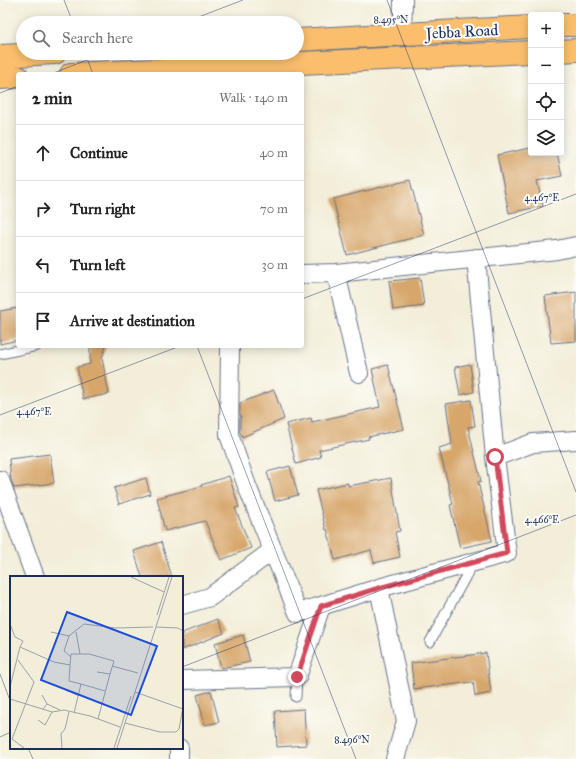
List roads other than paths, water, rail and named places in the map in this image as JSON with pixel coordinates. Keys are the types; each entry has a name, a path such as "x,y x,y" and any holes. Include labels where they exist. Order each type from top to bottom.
{"highway":[{"path":"564,25 576,25"},
{"name":"Jebba Road","path":"304,40 528,27"},
{"path":"564,51 576,50"},
{"path":"159,72 247,70 528,52"},
{"path":"0,56 16,55"},
{"path":"0,78 16,77"}],"street":[{"path":"402,34 403,0"},
{"path":"304,274 336,273 557,250 576,246"},
{"path":"230,348 228,435 298,612 507,553 495,457 476,258"},
{"path":"336,273 359,373"},
{"path":"495,457 533,443 576,440"},
{"path":"0,480 35,576"},
{"path":"183,605 210,597 273,550"},
{"path":"379,588 406,721 395,759"},
{"path":"183,680 297,677 321,606"},
{"path":"178,749 179,759"}],"lane":[{"path":"0,354 28,348"},
{"path":"430,642 474,562"},
{"path":"296,697 297,677"}]}
